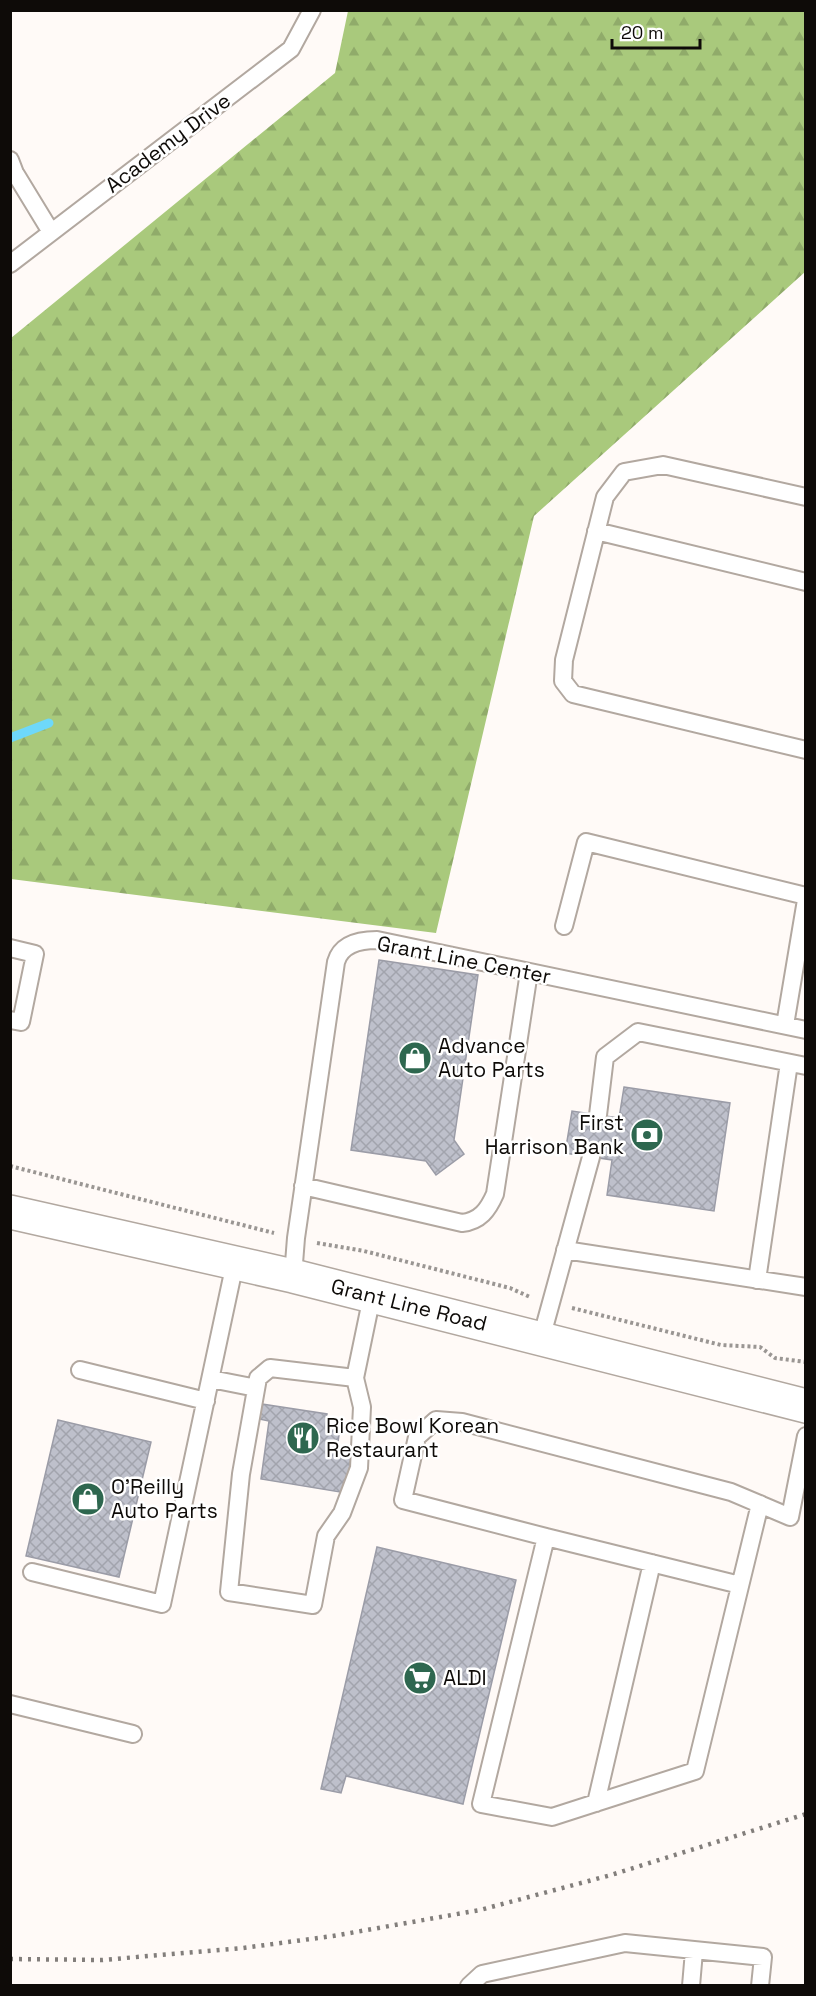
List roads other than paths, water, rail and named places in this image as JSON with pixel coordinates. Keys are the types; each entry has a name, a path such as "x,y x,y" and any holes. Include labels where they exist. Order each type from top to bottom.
{"main road":[{"name":"Grant Line Road","path":"10,1212 293,1276 806,1406"}],"lane":[{"name":"Academy Drive","path":"10,264 291,49 312,10"},
{"path":"10,160 15,174 51,232"},
{"path":"806,497 663,465 624,472 605,497 564,660 562,681 573,694 806,750"},
{"path":"596,531 806,582"},
{"path":"564,926 586,842 806,898 785,1026"},
{"name":"Grant Line Center","path":"293,1276 303,1186 336,962 338,954 343,949 359,942 377,940 806,1030"},
{"path":"10,948 35,954 21,1022 10,1020"},
{"path":"303,1186 462,1223 480,1218 486,1212 495,1194 529,972"},
{"path":"598,1115 605,1057 638,1032 806,1066"},
{"path":"757,1280 789,1063"},
{"path":"541,1339 591,1157"},
{"path":"565,1250 806,1287"},
{"path":"32,1572 162,1604 235,1263"},
{"path":"355,1378 270,1368 258,1378 241,1474 230,1592 313,1605 326,1536 342,1513 359,1468 362,1407 355,1378 372,1296"},
{"path":"80,1370 206,1401"},
{"path":"211,1379 256,1388"},
{"path":"740,1585 403,1500 417,1437 436,1420 462,1422 730,1492 790,1517 806,1436"},
{"path":"546,1537 481,1804 552,1817 695,1771 760,1504"},
{"path":"596,1803 652,1563"},
{"path":"10,1704 132,1734"},
{"path":"469,1986 482,1974 625,1943 763,1957 760,1986"},
{"path":"691,1986 694,1951"}],"waterway":[{"path":"10,738 49,723"}],"railway":[{"path":"10,1959 102,1960 243,1948 333,1936 480,1910 611,1875 806,1814"}],"place":[{"name":"Advance Auto Parts","path":"415,1058"},
{"name":"First Harrison Bank","path":"647,1135"},
{"name":"Rice Bowl Korean Restaurant","path":"303,1438"},
{"name":"O'Reilly Auto Parts","path":"88,1499"},
{"name":"ALDI","path":"420,1678"}]}
